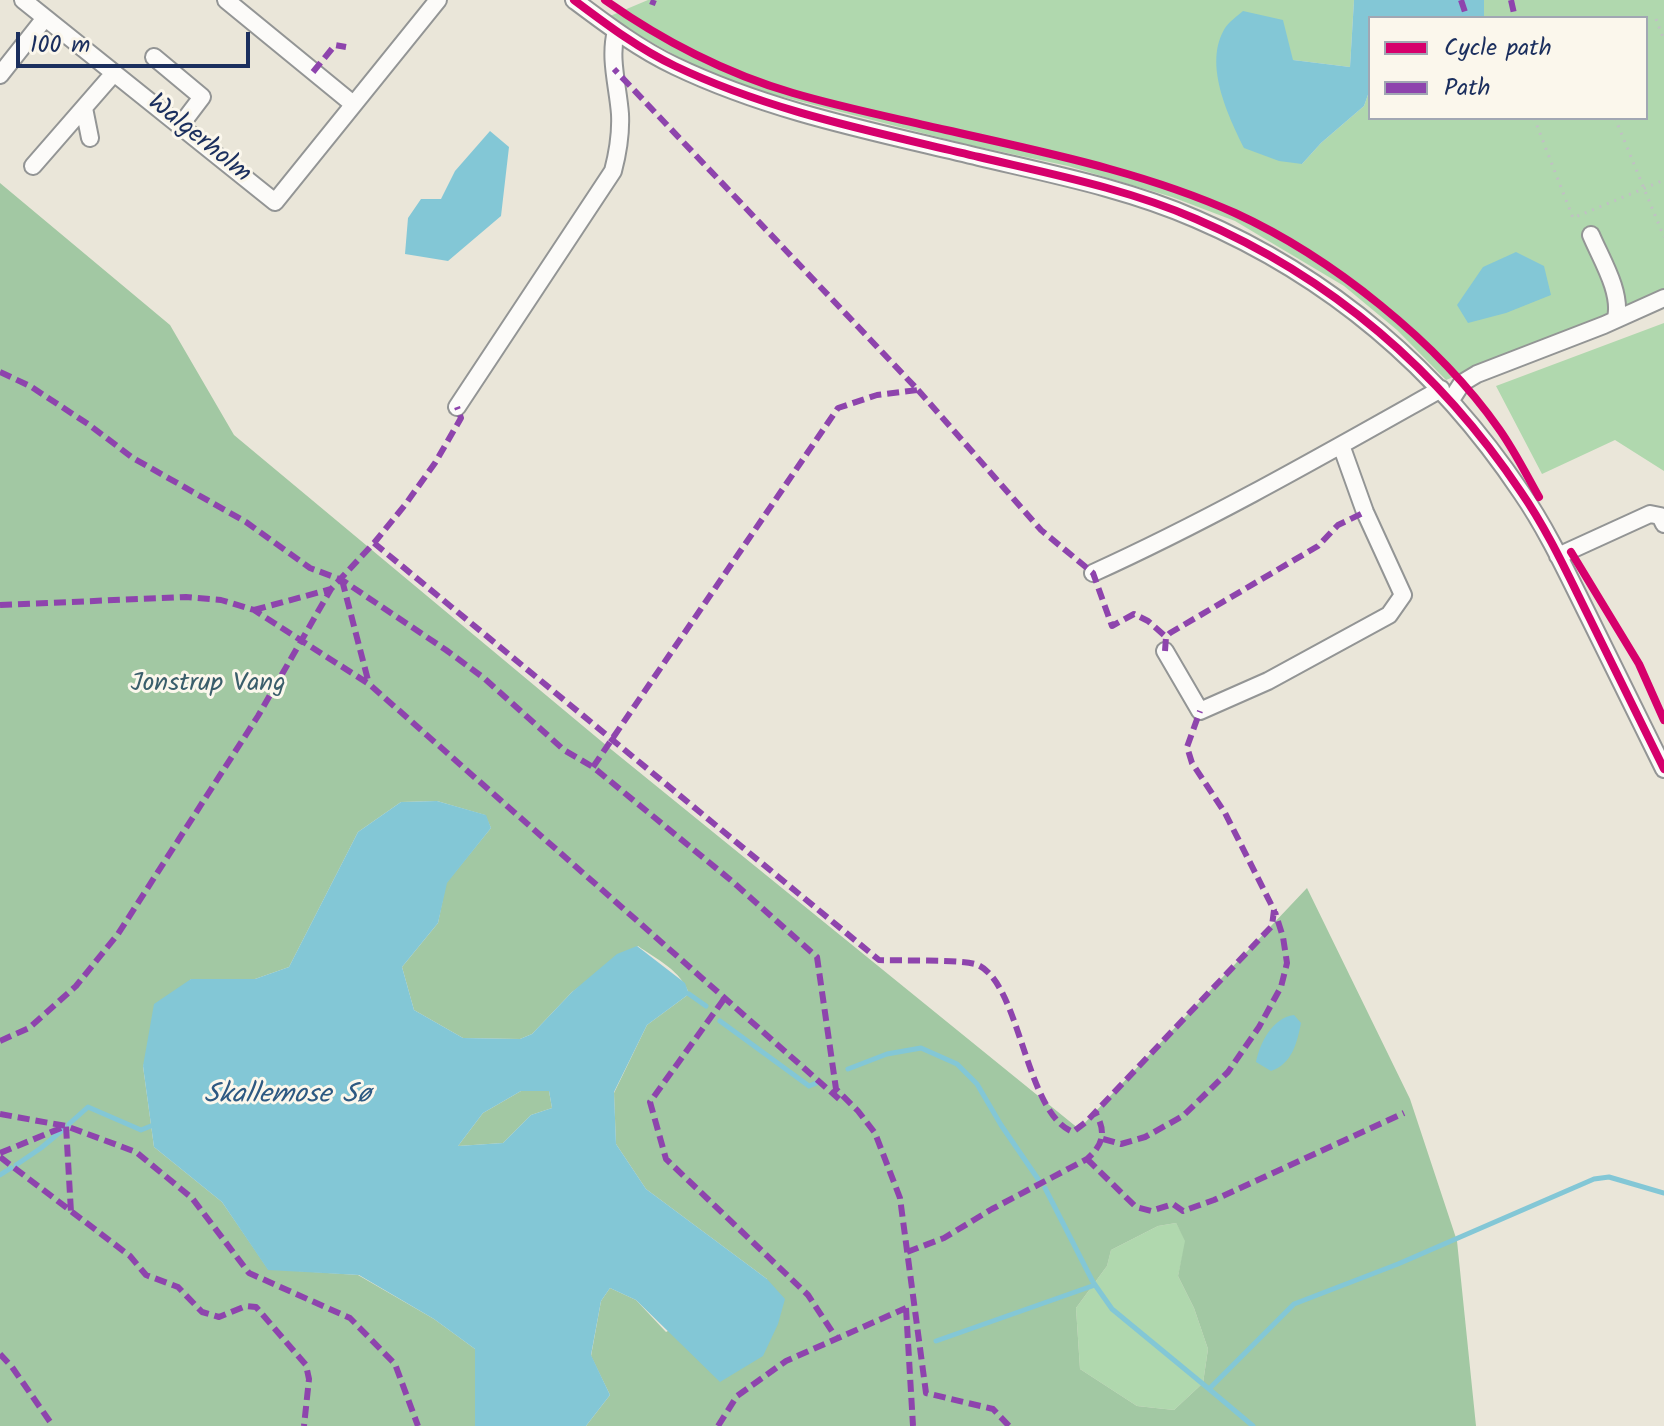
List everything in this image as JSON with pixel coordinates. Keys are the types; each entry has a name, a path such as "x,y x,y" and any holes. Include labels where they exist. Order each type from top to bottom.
{"street":[{"name":"Walgerholm","path":"23,0 275,202 438,0"},
{"path":"226,0 353,104"},
{"path":"574,0 671,65 733,91 805,115 1131,195 1193,217 1252,244 1308,277 1369,321 1446,394 1523,495 1558,556 1664,769"},
{"path":"0,75 45,18"},
{"path":"457,407 613,171 620,142 612,48 616,31"},
{"path":"154,57 202,97 180,126"},
{"path":"33,166 114,73"},
{"path":"84,108 90,138"},
{"path":"1591,235 1614,290 1618,310 1616,318"},
{"path":"1093,573 1446,394 1477,374 1664,298"},
{"path":"1165,651 1200,711 1268,681 1389,615 1403,595 1365,512 1341,445"},
{"path":"1558,556 1650,514 1660,516 1664,524"}],"path":[{"path":"1656,19 1664,40"},
{"path":"1535,120 1573,218 1664,180"},
{"path":"1616,120 1664,237"}],"green space":[{"path":"648,0 1354,0 1350,67 1293,60 1302,164 1364,106 1368,95 1368,120 1648,120 1648,16 1483,16 1484,0 1664,0 1664,298 1606,316 1446,380 1397,330 1344,286 1235,221 1172,197 1068,166 965,144 725,82 638,35 610,16"},
{"name":"Jonstrup Vang","path":"0,183 170,325 234,435 607,746 1079,1129 1307,888 1410,1099 1457,1241 1476,1426 586,1426 610,1395 591,1356 601,1301 610,1288 636,1300 666,1332 767,1279 646,1189 616,1144 614,1093 647,1025 689,994 681,979 668,966 638,946 572,992 532,1034 520,1039 463,1038 414,1010 402,967 438,923 446,883 491,828 485,815 437,801 401,802 358,832 289,967 255,979 191,979 143,1066 154,1147 222,1202 268,1269 358,1275 434,1319 475,1349 475,1426 0,1426","holes":["1176,1223 1185,1241 1178,1276 1194,1308 1208,1349 1203,1383 1174,1410 1137,1406 1080,1369 1076,1308 1107,1266 1111,1250 1158,1226"]},
{"path":"1664,323 1664,471 1615,440 1542,474 1496,386"},
{"path":"521,1091 549,1091 552,1108 531,1115 503,1143 458,1146 483,1113"},
{"path":"1176,1223 1186,1241 1178,1276 1194,1308 1208,1349 1203,1383 1174,1410 1137,1406 1080,1369 1076,1308 1107,1266 1111,1250 1158,1226"}],"water":[{"path":"1354,0 1484,0 1484,16 1368,16 1368,95 1364,106 1302,164 1279,161 1244,148 1220,89 1216,57 1225,28 1243,11 1283,20 1293,60 1350,67"},
{"path":"490,131 509,147 501,216 448,261 405,254 408,218 421,199 441,199 455,171"},
{"path":"1516,252 1544,266 1551,295 1506,313 1468,323 1457,305 1483,267"},
{"name":"Skallemose Sø","path":"437,801 486,815 491,828 447,883 438,923 402,967 414,1010 463,1038 520,1039 532,1034 572,992 617,954 637,946 685,983 689,994 647,1025 614,1092 616,1144 646,1189 767,1279 785,1299 778,1324 763,1356 720,1382 636,1300 610,1288 601,1301 591,1355 610,1395 586,1426 475,1426 475,1349 434,1319 359,1275 268,1270 222,1202 154,1147 143,1066 154,1004 191,979 255,979 289,967 358,832 401,802","holes":["521,1091 549,1091 552,1108 531,1115 503,1143 458,1146 483,1113"]},
{"path":"1294,1015 1301,1023 1295,1045 1289,1058 1271,1071 1256,1062 1261,1047 1273,1026"}],"waterway":[{"path":"689,994 706,1006"},
{"path":"720,1021 809,1086 819,1082"},
{"path":"848,1069 887,1054 921,1048 957,1064 977,1084 1038,1179"},
{"path":"69,1124 88,1107 141,1130 151,1126"},
{"path":"16,1165 65,1128"},
{"path":"0,1175 11,1168"},
{"path":"1045,1188 1093,1282 1112,1309 1209,1389 1294,1304 1398,1264 1594,1179 1609,1177 1664,1193"},
{"path":"936,1341 1095,1285"},
{"path":"1209,1389 1253,1426"}],"marked path":[{"path":"652,5 654,0"},
{"path":"1461,0 1466,16"},
{"path":"1511,0 1515,16"},
{"path":"313,72 335,45 346,47"},
{"path":"593,767 838,408 877,395 918,390 614,69"},
{"path":"0,372 30,386 133,458 246,522 310,568 342,580 446,650 484,678 564,750 593,767 733,882 817,957 836,1089 875,1133 900,1198 926,1393 993,1409 1009,1426"},
{"path":"918,390 1041,530 1093,573 1112,626 1134,614 1148,621 1166,637"},
{"path":"0,1041 29,1028 76,986 118,934 258,716 331,589 374,543 435,463 461,418 457,407"},
{"path":"1165,651 1166,637 1170,633 1318,546 1338,525 1365,512"},
{"path":"374,543 879,960 978,965 992,977 1004,997 1044,1101 1057,1120 1073,1132 1086,1122 1272,926 1274,910 1225,813 1192,763 1187,747 1200,711"},
{"path":"342,580 369,684"},
{"path":"254,610 331,589"},
{"path":"0,605 186,597 221,600 254,610 369,684 839,1099"},
{"path":"1103,1139 1121,1144 1145,1137 1183,1116 1228,1072 1259,1027 1281,987 1287,963 1275,912"},
{"path":"724,999 650,1102 666,1159 808,1295 837,1339"},
{"path":"907,1252 944,1238 1087,1159 1102,1138 1095,1112"},
{"path":"1087,1159 1136,1207 1151,1211 1173,1204 1183,1211 1214,1200 1404,1113"},
{"path":"0,1114 66,1126 136,1152 192,1198 249,1273 350,1318 395,1364 418,1426"},
{"path":"0,1153 66,1126 71,1212"},
{"path":"0,1157 130,1256 146,1275 178,1287 202,1312 219,1317 246,1306 256,1307 306,1365 309,1379 304,1426"},
{"path":"906,1308 913,1426"},
{"path":"718,1426 737,1396 786,1361 906,1308"},
{"path":"0,1354 53,1426"}],"cycle path":[{"path":"574,0 649,52 711,82 824,119 1061,176 1170,208 1245,242 1337,299 1379,332 1455,406 1521,492 1557,553 1664,769"},
{"path":"605,0 695,54 768,85 1129,175 1200,199 1271,231 1345,278 1414,334 1446,365 1499,429 1539,497"},
{"path":"1571,552 1639,664 1664,720"}]}
